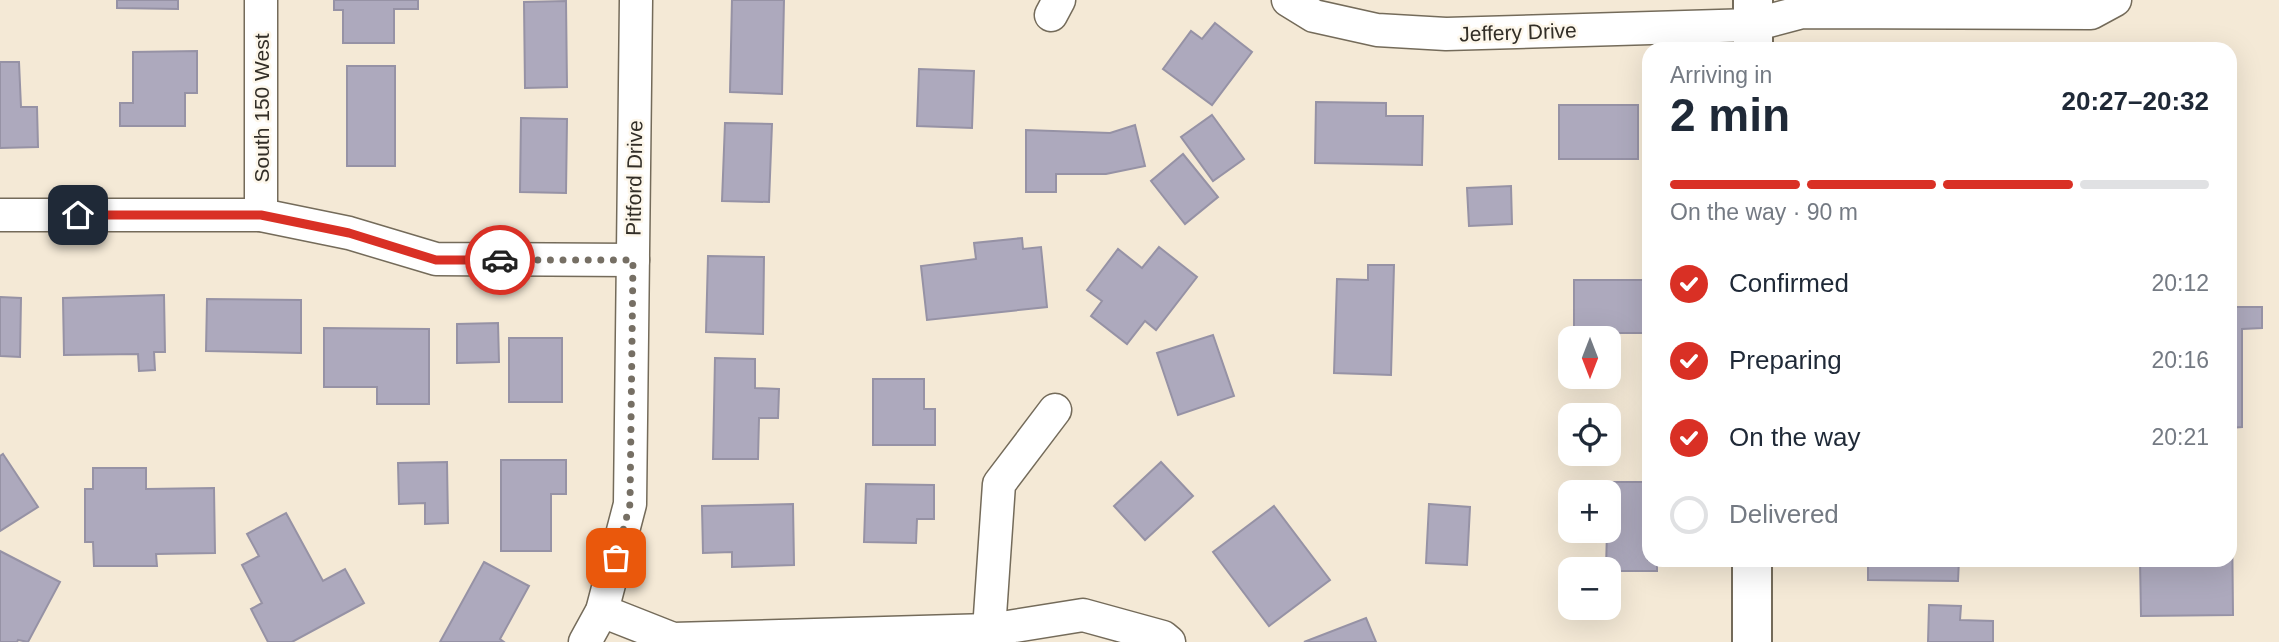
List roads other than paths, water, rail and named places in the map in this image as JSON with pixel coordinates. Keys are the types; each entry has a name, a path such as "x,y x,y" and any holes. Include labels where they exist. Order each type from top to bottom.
{"main road":[{"path":"1752,567 1752,642"}],"street":[{"name":"South 150 West","path":"261,0 261,215"},
{"name":"Pitford Drive","path":"585,642 602,611 630,504 636,0"},
{"name":"Jeffery Drive","path":"1288,0 1314,16 1377,30 1446,34 1753,25 1802,12 2091,13 2115,0"},
{"path":"0,215 261,215 349,233 436,260 633,260"},
{"path":"989,630 999,484 1055,410"},
{"path":"602,611 673,639 989,630 1083,615 1163,637 1169,642"}]}
